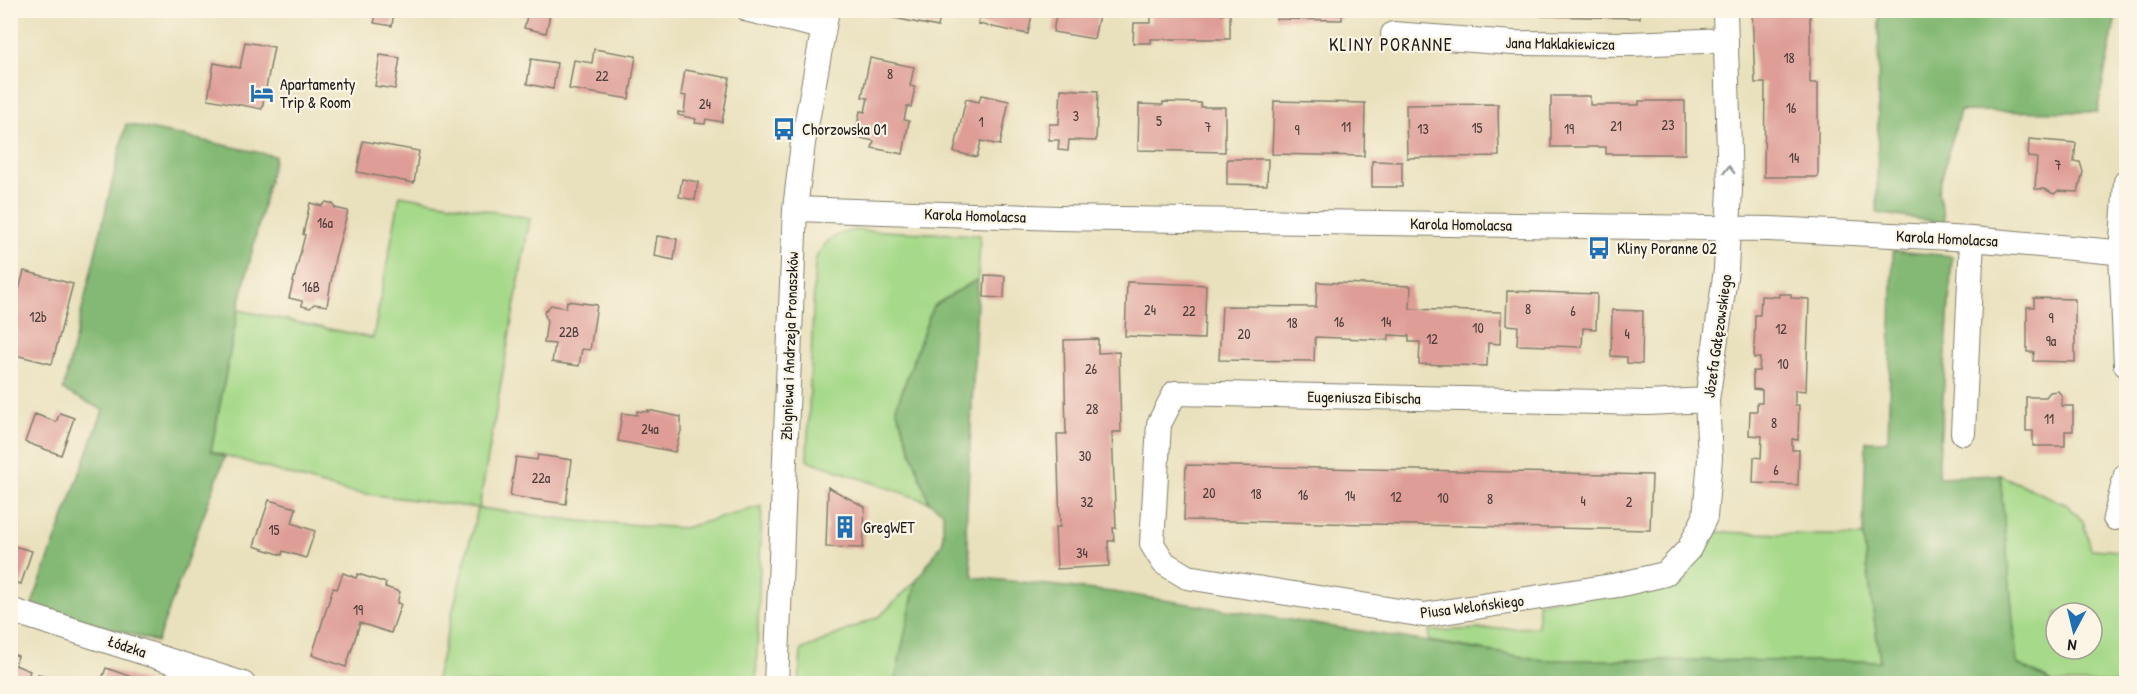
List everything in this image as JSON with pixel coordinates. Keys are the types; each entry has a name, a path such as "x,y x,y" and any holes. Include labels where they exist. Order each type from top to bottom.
{"street":[{"path":"749,10 825,19"},
{"name":"Józefa Gałęzowskiego","path":"1689,549 1705,516 1710,458 1707,400 1726,270 1728,229 1725,10"},
{"name":"Zbigniewa i Andrzeja Pronaszków","path":"776,684 795,209 803,143 825,19"},
{"name":"Jana Maklakiewicza","path":"1393,34 1512,44 1631,44 1726,40"},
{"path":"2127,182 2124,253 2127,365"},
{"name":"Karola Homolacsa","path":"795,209 1059,218 1728,229 1972,238 2124,253"},
{"path":"1962,433 1972,238"},
{"name":"Eugeniusza Eibischa","path":"1152,544 1159,424 1175,393 1648,403 1707,400"},
{"path":"2115,518 2127,475"},
{"name":"Piusa Welońskiego","path":"1152,544 1164,563 1187,577 1424,615 1618,585 1665,574 1689,549"},
{"name":"Łódzka","path":"10,610 243,684"}],"green space":[{"path":"1879,11 2117,11 2097,112 1960,111 1938,191 1945,223 1877,213"},
{"path":"126,124 275,156 238,310 211,451 225,457 157,642 32,604 103,410 63,390"},
{"path":"400,195 530,218 479,508 580,521 684,528 762,506 756,683 435,683 478,508 343,491 211,451 238,310 373,338"},
{"path":"854,230 980,235 978,279 933,306 896,408 929,502 807,460 815,261 822,248 830,240"},
{"path":"1893,251 1952,256 1938,477 2000,475 2017,664 2054,683 877,683 895,680 916,581 943,542 943,512 929,502 896,408 933,306 978,279 966,531 973,577 1113,592 1543,660 1880,661 1863,536 1866,441 1888,441"},
{"path":"2000,475 2067,505 2083,521 2091,549 2121,551 2126,547 2126,683 2054,683 2017,664"},
{"path":"1714,532 1863,536 1880,661 1543,660 1429,641 1429,631 1538,627 1538,603 1678,576"},
{"path":"916,581 895,681 877,684 799,684 801,650 880,616"}],"building":[{"path":"377,10 394,10 392,26 374,23"},
{"path":"514,10 551,10 546,33 524,28 527,16 513,13"},
{"path":"885,10 941,10 938,27 884,16"},
{"path":"981,10 1033,10 1028,34 978,24"},
{"path":"1057,10 1100,10 1094,39 1053,32"},
{"path":"1147,10 1221,10 1221,14 1230,14 1230,39 1151,39 1151,43 1133,43 1134,23 1151,23 1151,16 1147,16"},
{"path":"1276,10 1342,10 1342,20 1276,19"},
{"path":"1541,10 1640,10 1640,18 1541,16"},
{"path":"1752,10 1810,10 1810,83 1818,83 1818,177 1764,177 1765,83 1755,83"},
{"path":"245,42 274,47 262,109 208,99 214,63 240,68"},
{"path":"594,49 636,56 629,99 569,89 574,60 592,63"},
{"path":"380,55 400,58 395,89 375,86"},
{"path":"870,58 914,67 910,86 915,87 911,107 907,106 904,120 909,121 903,154 872,148 874,141 855,137 860,111 865,112 868,98 862,97"},
{"path":"531,59 557,63 553,89 527,84"},
{"path":"685,70 730,78 722,122 706,119 705,124 695,123 696,119 678,115 678,112 684,113 686,96 681,95"},
{"path":"1061,89 1098,91 1096,141 1069,140 1068,151 1058,150 1059,140 1049,140 1049,124 1059,124"},
{"path":"981,95 1009,101 1000,145 981,141 977,157 954,152 966,99 979,102"},
{"path":"1551,96 1590,96 1590,105 1639,105 1639,101 1685,101 1685,154 1606,154 1606,147 1551,147"},
{"path":"1274,101 1365,103 1364,156 1272,154"},
{"path":"1163,102 1201,103 1201,107 1225,107 1225,152 1138,150 1139,104 1163,105"},
{"path":"1498,104 1499,156 1407,158 1406,105"},
{"path":"2029,139 2076,143 2074,162 2080,162 2083,172 2078,192 2058,191 2054,194 2044,189 2035,189 2037,158 2028,157"},
{"path":"363,141 419,151 414,183 357,172"},
{"path":"1227,159 1268,159 1267,185 1227,184"},
{"path":"1372,161 1402,162 1402,187 1372,187"},
{"path":"682,179 698,182 695,200 679,197"},
{"path":"326,202 333,204 335,208 348,211 335,258 327,306 314,304 310,308 302,306 302,301 289,298 305,235 303,234 310,203 322,206"},
{"path":"657,236 677,239 674,260 654,256"},
{"path":"24,271 73,284 52,364 11,354 16,334 10,332 10,323"},
{"path":"985,275 1005,276 1004,298 984,297"},
{"path":"1127,282 1206,285 1204,339 1125,336"},
{"path":"1317,282 1411,286 1410,309 1501,312 1500,344 1488,343 1487,366 1419,364 1420,342 1409,342 1409,336 1389,335 1389,340 1315,337 1314,361 1219,360 1222,306 1316,307"},
{"path":"1507,291 1597,294 1596,329 1583,328 1582,347 1517,345 1518,326 1506,325"},
{"path":"1779,294 1791,294 1791,298 1809,299 1806,391 1795,390 1795,405 1799,405 1798,440 1792,439 1792,450 1799,450 1798,485 1753,483 1754,457 1761,458 1762,436 1749,435 1750,411 1757,411 1757,403 1762,403 1762,390 1753,389 1753,371 1759,371 1760,358 1754,358 1755,315 1760,315 1761,296 1779,297"},
{"path":"2034,298 2075,299 2075,362 2033,361 2034,352 2027,352 2027,307 2034,307"},
{"path":"567,301 597,305 590,350 582,349 579,366 552,362 555,344 544,343 547,321 544,312 551,305 566,308"},
{"path":"1612,310 1643,311 1642,364 1627,363 1627,357 1611,356"},
{"path":"1098,339 1098,353 1119,352 1121,432 1112,432 1116,528 1113,528 1114,541 1108,541 1109,566 1057,569 1055,527 1060,527 1057,434 1066,434 1064,340"},
{"path":"2058,391 2062,396 2062,406 2073,406 2073,431 2065,431 2065,446 2033,446 2033,431 2026,431 2026,397 2046,397 2050,392"},
{"path":"648,410 681,417 681,431 675,452 618,441 622,413 637,415 637,411 648,412"},
{"path":"60,413 74,418 61,455 25,442 35,414 56,422"},
{"path":"538,455 572,460 566,504 510,496 516,457 537,460"},
{"path":"1186,465 1652,475 1650,530 1184,520"},
{"name":"GregWET","path":"828,487 865,507 863,548 826,547"},
{"path":"269,500 296,508 292,523 315,531 306,558 283,551 282,555 254,546"},
{"path":"10,545 32,551 21,584 10,581"},
{"path":"343,573 356,578 358,574 386,583 385,587 400,592 397,603 401,604 391,633 360,623 346,667 312,655 333,588 337,589"},
{"path":"10,653 18,656 15,665 30,671 26,684 10,684"},
{"path":"106,668 146,682 146,684 100,684"},
{"path":"38,674 62,681 61,684 35,684"}],"place":[{"name":"Apartamenty Trip & Room","path":"262,93"},
{"name":"Chorzowska 01","path":"784,129"},
{"name":"Kliny Poranne 02","path":"1599,248"},
{"name":"GregWET","path":"845,527"}],"district":[{"name":"KLINY PORANNE","path":"1391,45"}]}
